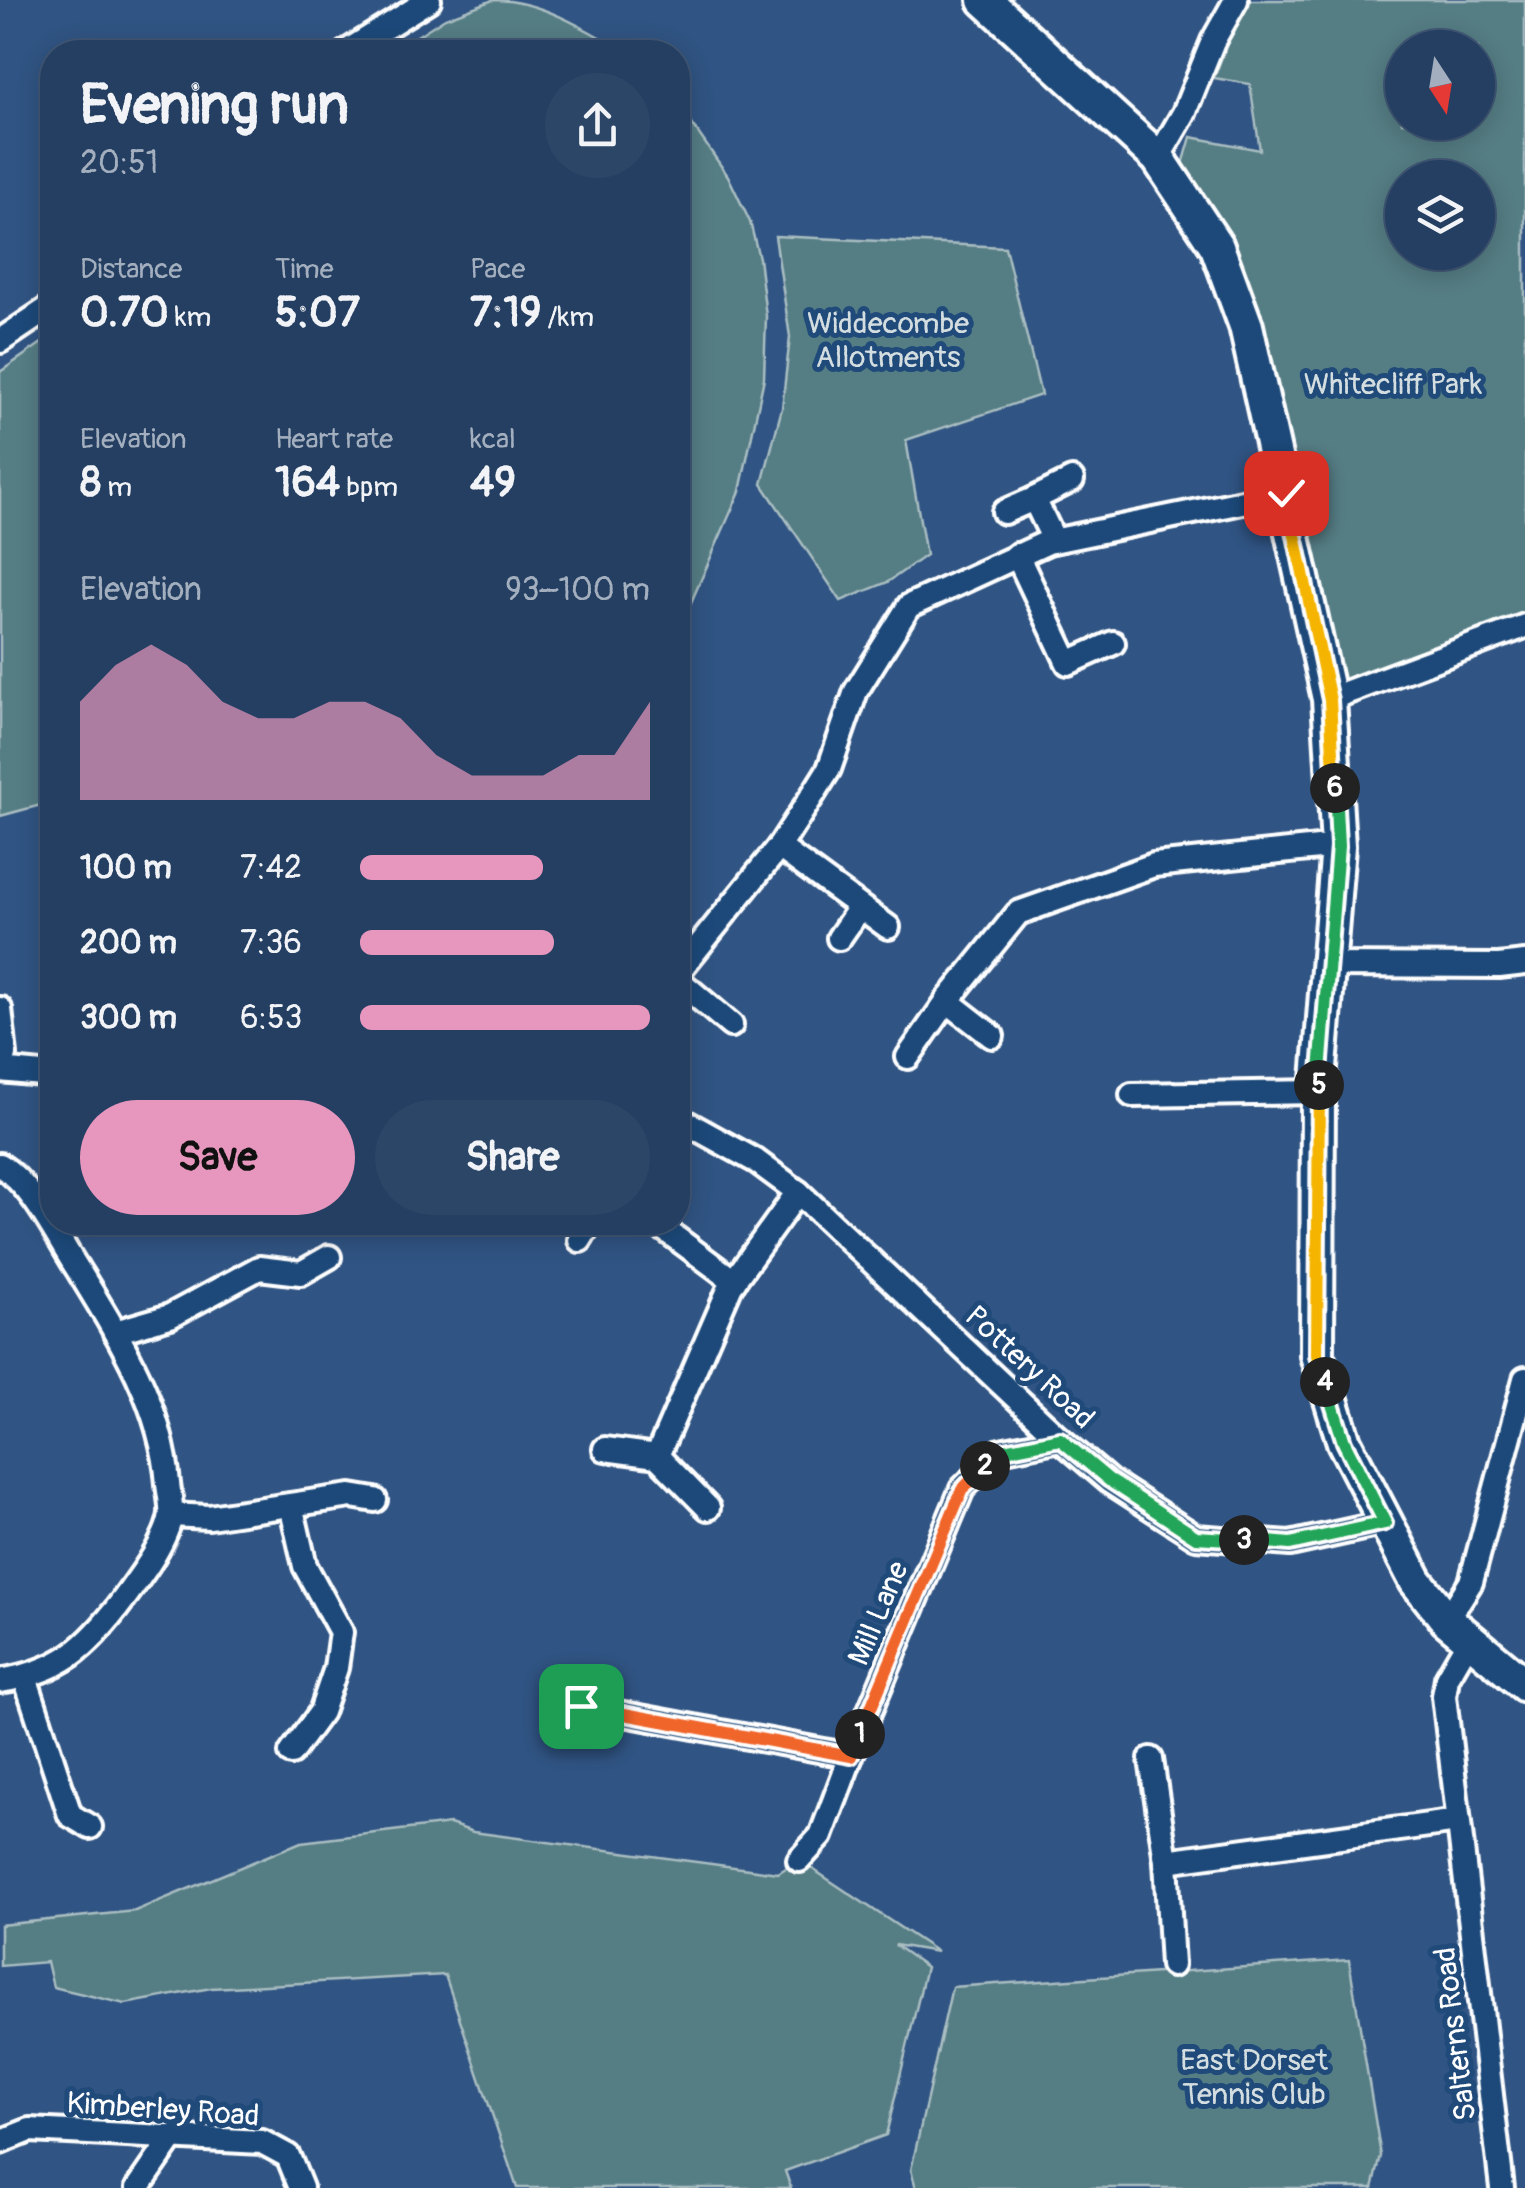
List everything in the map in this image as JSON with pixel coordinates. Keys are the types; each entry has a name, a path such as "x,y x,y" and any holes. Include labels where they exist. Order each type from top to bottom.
{"main road":[{"path":"1000,5 1158,158 1217,247 1246,326 1330,700 1338,846 1318,1092 1317,1355 1344,1442 1416,1581 1458,1630 1525,1684"}],"street":[{"path":"365,40 429,0"},
{"path":"1158,158 1184,113 1213,41 1236,0"},
{"path":"0,341 40,314"},
{"path":"1004,512 1072,480"},
{"path":"690,957 779,847 829,769 856,691 909,606 1054,540 1286,493"},
{"path":"1034,498 1054,540"},
{"path":"1018,555 1068,664 1113,643"},
{"path":"1330,700 1525,626"},
{"path":"908,1057 947,1001 1018,913 1154,865 1338,846"},
{"path":"779,847 888,927"},
{"path":"839,938 859,908"},
{"path":"1328,965 1525,964"},
{"path":"690,990 730,1025"},
{"path":"947,1001 992,1036"},
{"path":"0,1009 5,1055 0,1069 40,1074"},
{"path":"1132,1095 1318,1092"},
{"name":"Pottery Road","path":"690,1125 756,1161 798,1192 1060,1439 1109,1480 1196,1537 1290,1544 1385,1523"},
{"path":"0,1164 11,1172 40,1211"},
{"path":"658,1456 734,1282 798,1192"},
{"path":"0,1682 25,1677 78,1653 151,1562 171,1515 167,1467 152,1408 115,1332 55,1235"},
{"path":"673,1235 734,1282"},
{"path":"115,1332 170,1316 259,1268 303,1284 329,1257"},
{"name":"Salterns Road","path":"1502,2188 1444,1696 1470,1582 1525,1379"},
{"name":"Mill Lane","path":"798,1860 822,1836 851,1756 962,1490 1000,1451 1060,1439"},
{"path":"605,1449 658,1456 708,1508"},
{"path":"171,1515 209,1517 351,1496 375,1500"},
{"path":"292,1504 304,1566 341,1632 336,1668 320,1712 292,1752"},
{"path":"25,1677 70,1815 90,1827"},
{"path":"581,1706 851,1756"},
{"path":"1151,1759 1166,1860 1172,1965"},
{"path":"1166,1860 1458,1821"},
{"name":"Kimberley Road","path":"0,2142 30,2130 262,2142 288,2156 301,2188"},
{"path":"138,2188 174,2136"}],"green space":[{"path":"493,0 511,1 545,10 604,40 411,40 445,18"},
{"name":"Whitecliff Park","path":"1250,0 1525,0 1525,626 1329,699 1246,327 1177,185 1191,137 1260,150 1250,84 1214,78 1237,18"},
{"path":"690,121 728,176 750,222 759,258 766,316 764,378 740,491 690,605"},
{"name":"Widdecombe Allotments","path":"775,236 1005,247 1041,395 906,440 926,555 888,582 841,601 762,484 782,408 790,337"},
{"path":"40,344 40,805 0,816 0,372"},
{"path":"450,1824 473,1832 778,1873 799,1860 937,1952 895,1945 926,1967 886,2135 785,2171 791,2188 517,2188 445,1975 211,1988 125,2004 53,1987 47,1962 0,1966 0,1925 135,1911 301,1842"},
{"name":"East Dorset Tennis Club","path":"1349,1960 1381,2156 1373,2188 916,2188 911,2170 952,1987"}],"route":[{"path":"581,1706 851,1756 962,1490 1000,1451 1060,1439 1109,1480 1196,1537 1290,1544 1385,1523 1344,1442 1317,1355 1318,1092 1338,846 1330,700 1286,493"}]}
